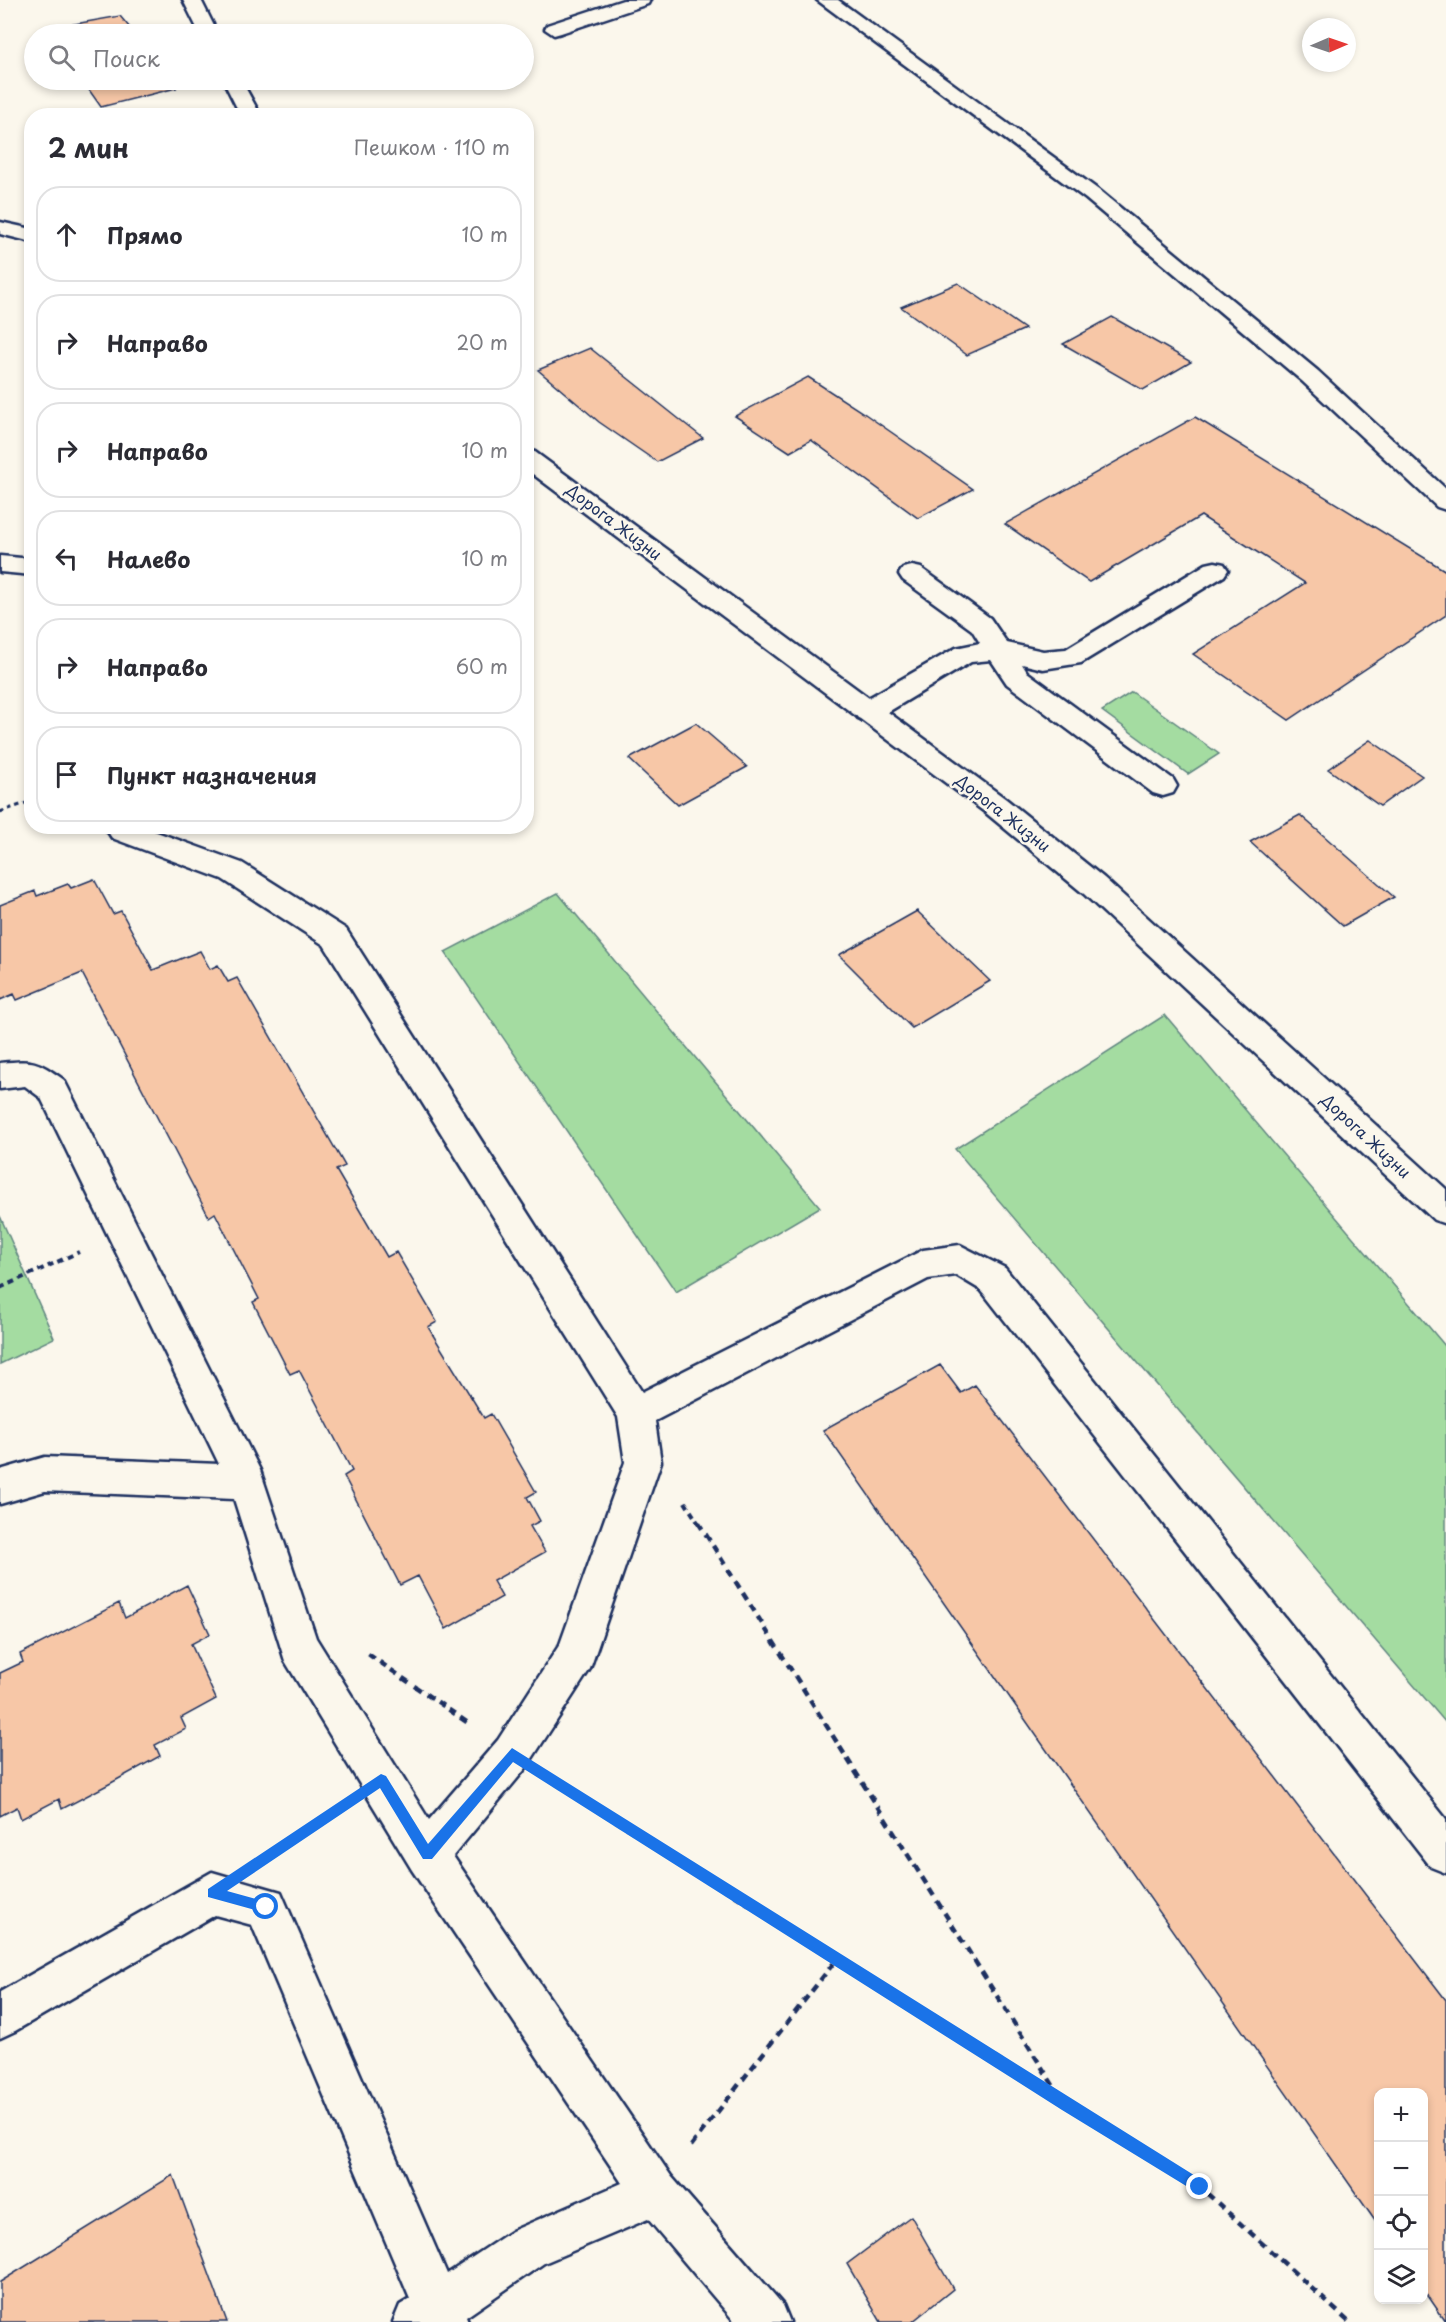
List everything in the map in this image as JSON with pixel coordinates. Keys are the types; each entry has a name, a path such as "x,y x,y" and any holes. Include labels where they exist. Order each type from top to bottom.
{"main road":[{"path":"192,0 204,24"},
{"path":"554,29 641,0"},
{"path":"826,0 1094,195 1310,376 1446,502"},
{"path":"237,90 247,108"},
{"path":"0,228 24,234"},
{"name":"Дорога Жизни","path":"534,462 996,806 1094,886 1446,1210"},
{"path":"0,564 24,566"},
{"path":"868,711 965,654 998,650 1043,660 1072,657 1215,570"},
{"path":"912,574 981,624 1017,678 1163,786"},
{"path":"130,834 232,871 335,937 636,1413 643,1462 576,1655 512,1754 427,1855"},
{"path":"0,1077 30,1073 53,1089 247,1482 299,1647 427,1855 655,2192 766,2322"},
{"path":"636,1413 923,1265 960,1260 993,1279 1446,1851"},
{"path":"0,1487 45,1474 247,1482"},
{"path":"0,2016 212,1893 266,1907 433,2317 528,2247 655,2192"}],"path":[{"path":"0,812 24,804"},
{"path":"0,1288 123,1232"},
{"path":"643,1462 677,1490 1066,2105"},
{"path":"299,1647 367,1653 512,1754 1066,2105 1200,2187 1349,2322"},
{"path":"212,1893 381,1780"},
{"path":"655,2192 836,1960"}],"green space":[{"path":"1132,692 1219,754 1188,774 1102,711"},
{"path":"558,893 820,1207 676,1292 445,952"},
{"path":"1165,1015 1446,1347 1446,1723 955,1149"},
{"path":"0,1216 54,1338 0,1364"}],"building":[{"path":"120,16 127,24 74,24"},
{"path":"89,90 168,90 101,107"},
{"path":"958,283 1025,329 967,355 901,307"},
{"path":"1112,317 1191,362 1143,390 1063,344"},
{"path":"590,348 703,438 657,462 599,422 538,370"},
{"path":"808,377 973,489 918,518 811,440 790,452 735,416"},
{"path":"1195,417 1446,571 1446,615 1289,720 1193,654 1305,583 1201,516 1089,582 1005,524"},
{"path":"696,723 747,767 678,805 629,759"},
{"path":"1370,740 1422,776 1380,806 1328,769"},
{"path":"1300,815 1394,897 1343,926 1250,842"},
{"path":"94,879 113,914 121,911 153,970 200,951 210,969 218,965 228,982 237,978 345,1166 336,1170 387,1257 396,1252 437,1322 428,1327 484,1418 491,1414 536,1492 527,1497 540,1521 530,1526 545,1552 493,1581 502,1597 446,1629 418,1576 400,1585 344,1476 352,1471 299,1370 290,1374 253,1302 259,1299 215,1213 209,1217 82,973 17,1000 14,994 0,1000 0,905 35,891 37,896 68,884 71,888"},
{"path":"917,911 990,981 912,1028 839,955"},
{"path":"940,1365 961,1393 975,1385 1446,2000 1446,2322 1428,2296 1428,2088 1374,2088 1374,2219 823,1430"},
{"path":"187,1585 210,1634 191,1644 216,1699 181,1718 186,1729 155,1745 160,1756 111,1783 62,1809 59,1799 21,1819 17,1807 0,1816 0,1673 23,1662 20,1654 119,1603 125,1618"},
{"path":"173,2175 227,2322 0,2322 0,2282"},
{"path":"911,2216 953,2289 912,2322 881,2322 847,2264"}],"route":[{"path":"266,1907 212,1893 381,1780 427,1855 512,1754 1066,2105 1200,2187"}]}
